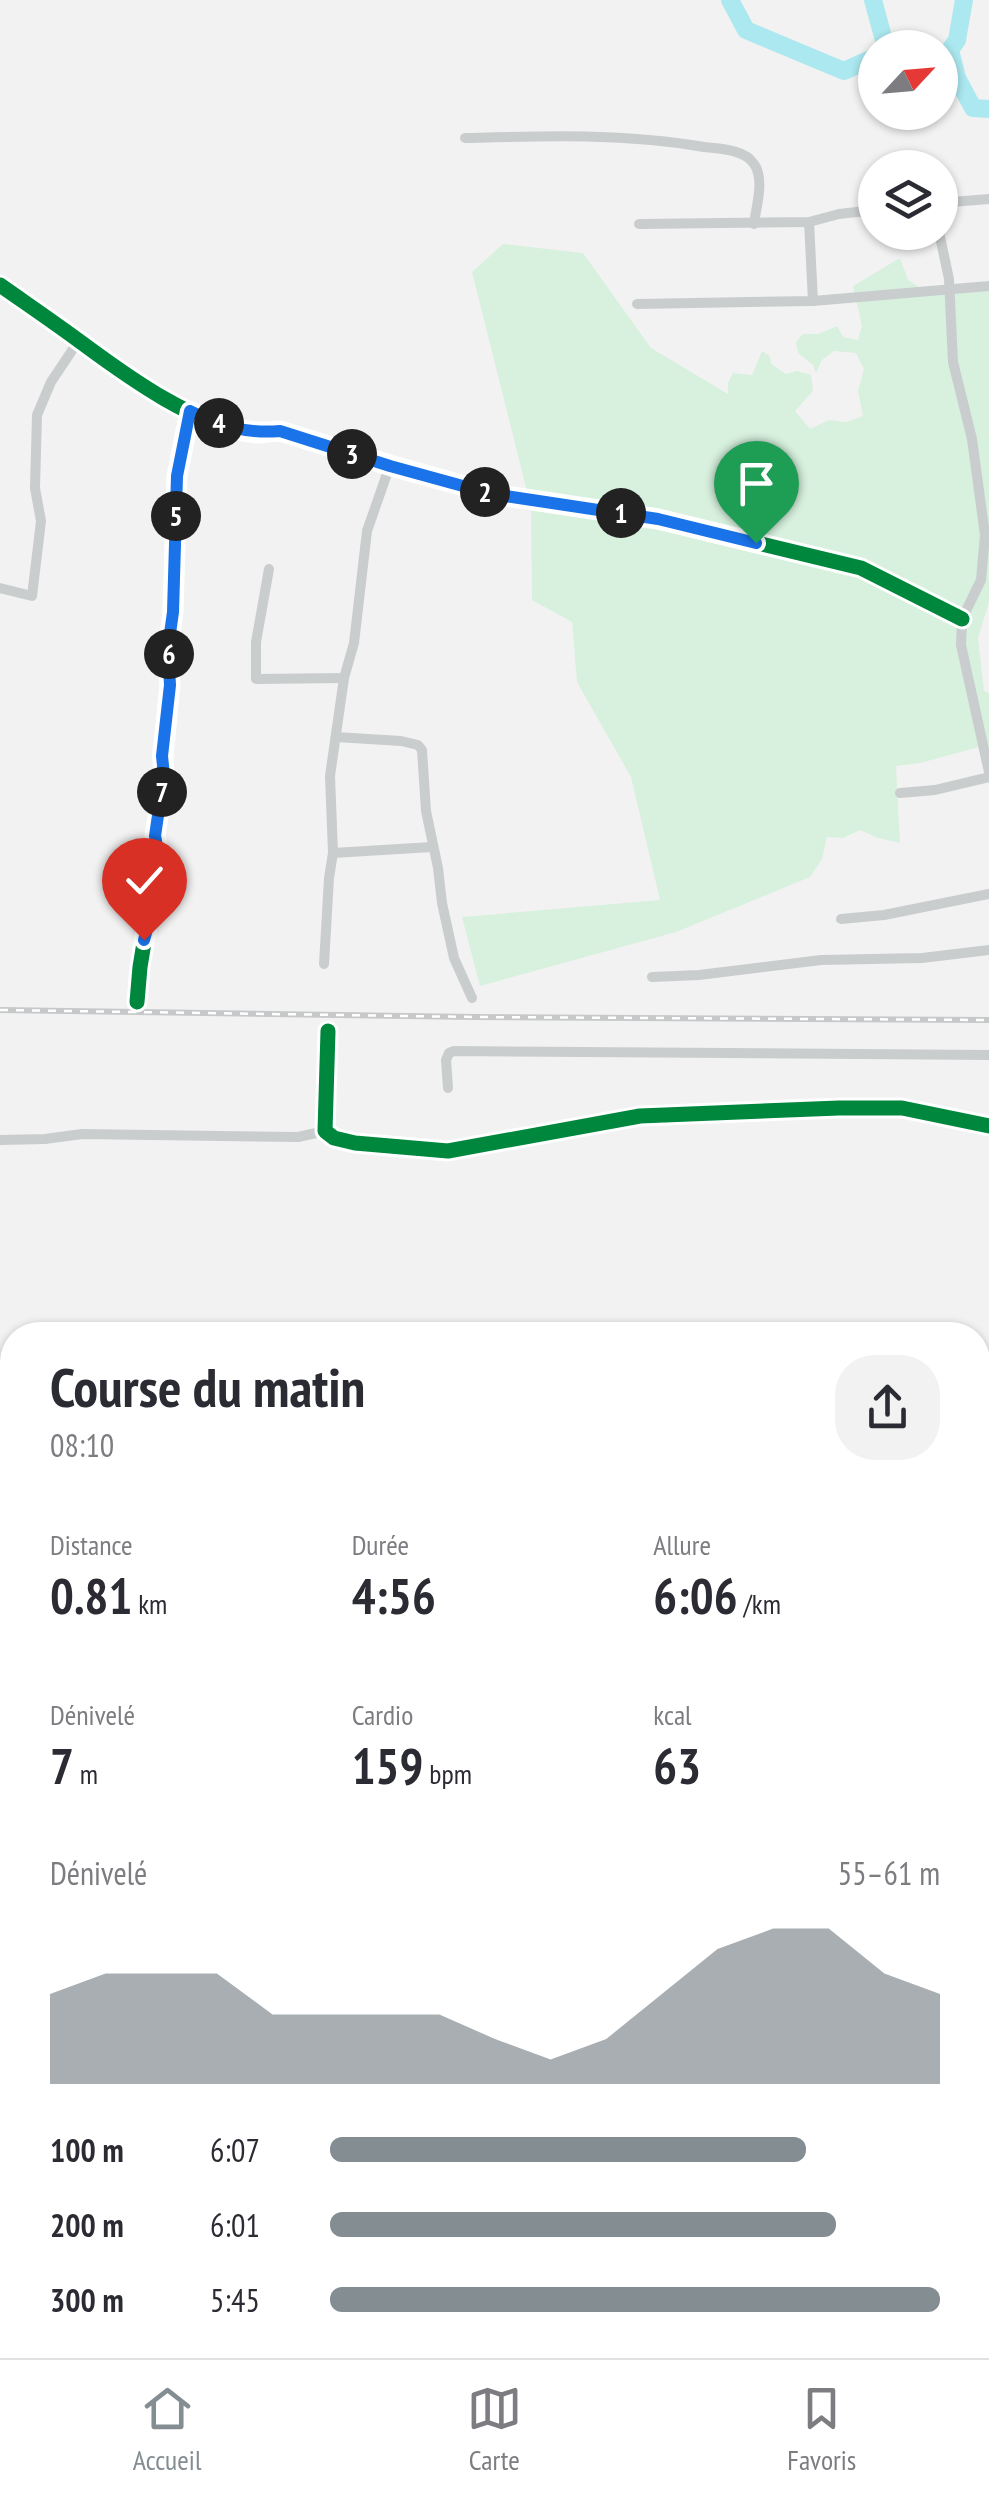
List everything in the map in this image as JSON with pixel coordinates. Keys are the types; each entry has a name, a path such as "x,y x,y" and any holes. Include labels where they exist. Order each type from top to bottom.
{"street":[{"path":"466,138 622,136 735,152 756,166 760,182 754,224"},
{"path":"958,202 989,199"},
{"path":"639,224 810,222 858,212"},
{"path":"810,222 812,302"},
{"path":"900,792 935,790 989,775 961,645 962,620 982,580 986,536 972,438 953,362 950,290 942,250"},
{"path":"0,285 132,380 204,418 245,431 280,431 492,494 658,519 861,568 962,620"},
{"path":"637,304 812,302 989,286"},
{"path":"0,588 32,596 40,520 34,488 37,415 51,382 79,340"},
{"path":"138,1002 164,775 177,476 190,411"},
{"path":"324,964 333,853 330,776 344,678 354,644 367,531 390,466"},
{"path":"268,570 256,642 256,678 344,678"},
{"path":"336,737 401,741 420,747 426,812 442,903 454,958 472,998"},
{"path":"333,853 432,847"},
{"path":"842,919 884,915 989,894"},
{"path":"652,976 989,950"},
{"path":"325,1131 328,1031"},
{"path":"448,1088 446,1060 448,1053 454,1051 989,1055"},
{"path":"325,1131 334,1138 355,1143 448,1152 640,1116 902,1108 989,1126"},
{"path":"0,1140 82,1134 298,1137 325,1131"}],"green space":[{"path":"503,244 583,253 651,348 728,394 733,373 752,375 762,351 770,356 771,364 786,374 797,371 811,375 813,391 795,411 810,429 829,420 846,422 863,416 858,391 864,369 856,353 834,351 822,360 816,373 813,365 798,353 796,342 803,334 818,334 837,326 843,337 858,340 862,326 853,286 900,258 908,280 930,294 989,290 989,602 978,638 984,691 989,693 989,753 979,747 896,766 900,843 860,830 843,838 827,837 822,859 810,877 676,932 480,986 462,917 660,900 631,777 577,682 572,622 532,600 531,507 472,272"}],"waterway":[{"path":"730,0 746,30 844,71 858,65"},
{"path":"873,0 881,30"},
{"path":"964,0 957,40 950,50 957,78 973,108 989,109"}],"railway":[{"path":"0,1010 989,1020"}],"cycle path":[{"path":"0,285 142,385 211,422 257,433 280,431 493,494 658,519 861,568 962,619"},
{"path":"137,1002 156,870 155,836 164,775 177,476 190,411"},
{"path":"328,1031 325,1131 334,1138 355,1143 448,1151 640,1116 839,1108 902,1108 989,1126"}],"route":[{"path":"144,940 156,870 156,823 164,775 177,476 190,411 245,431 280,431 492,494 658,519 756,543"}]}
